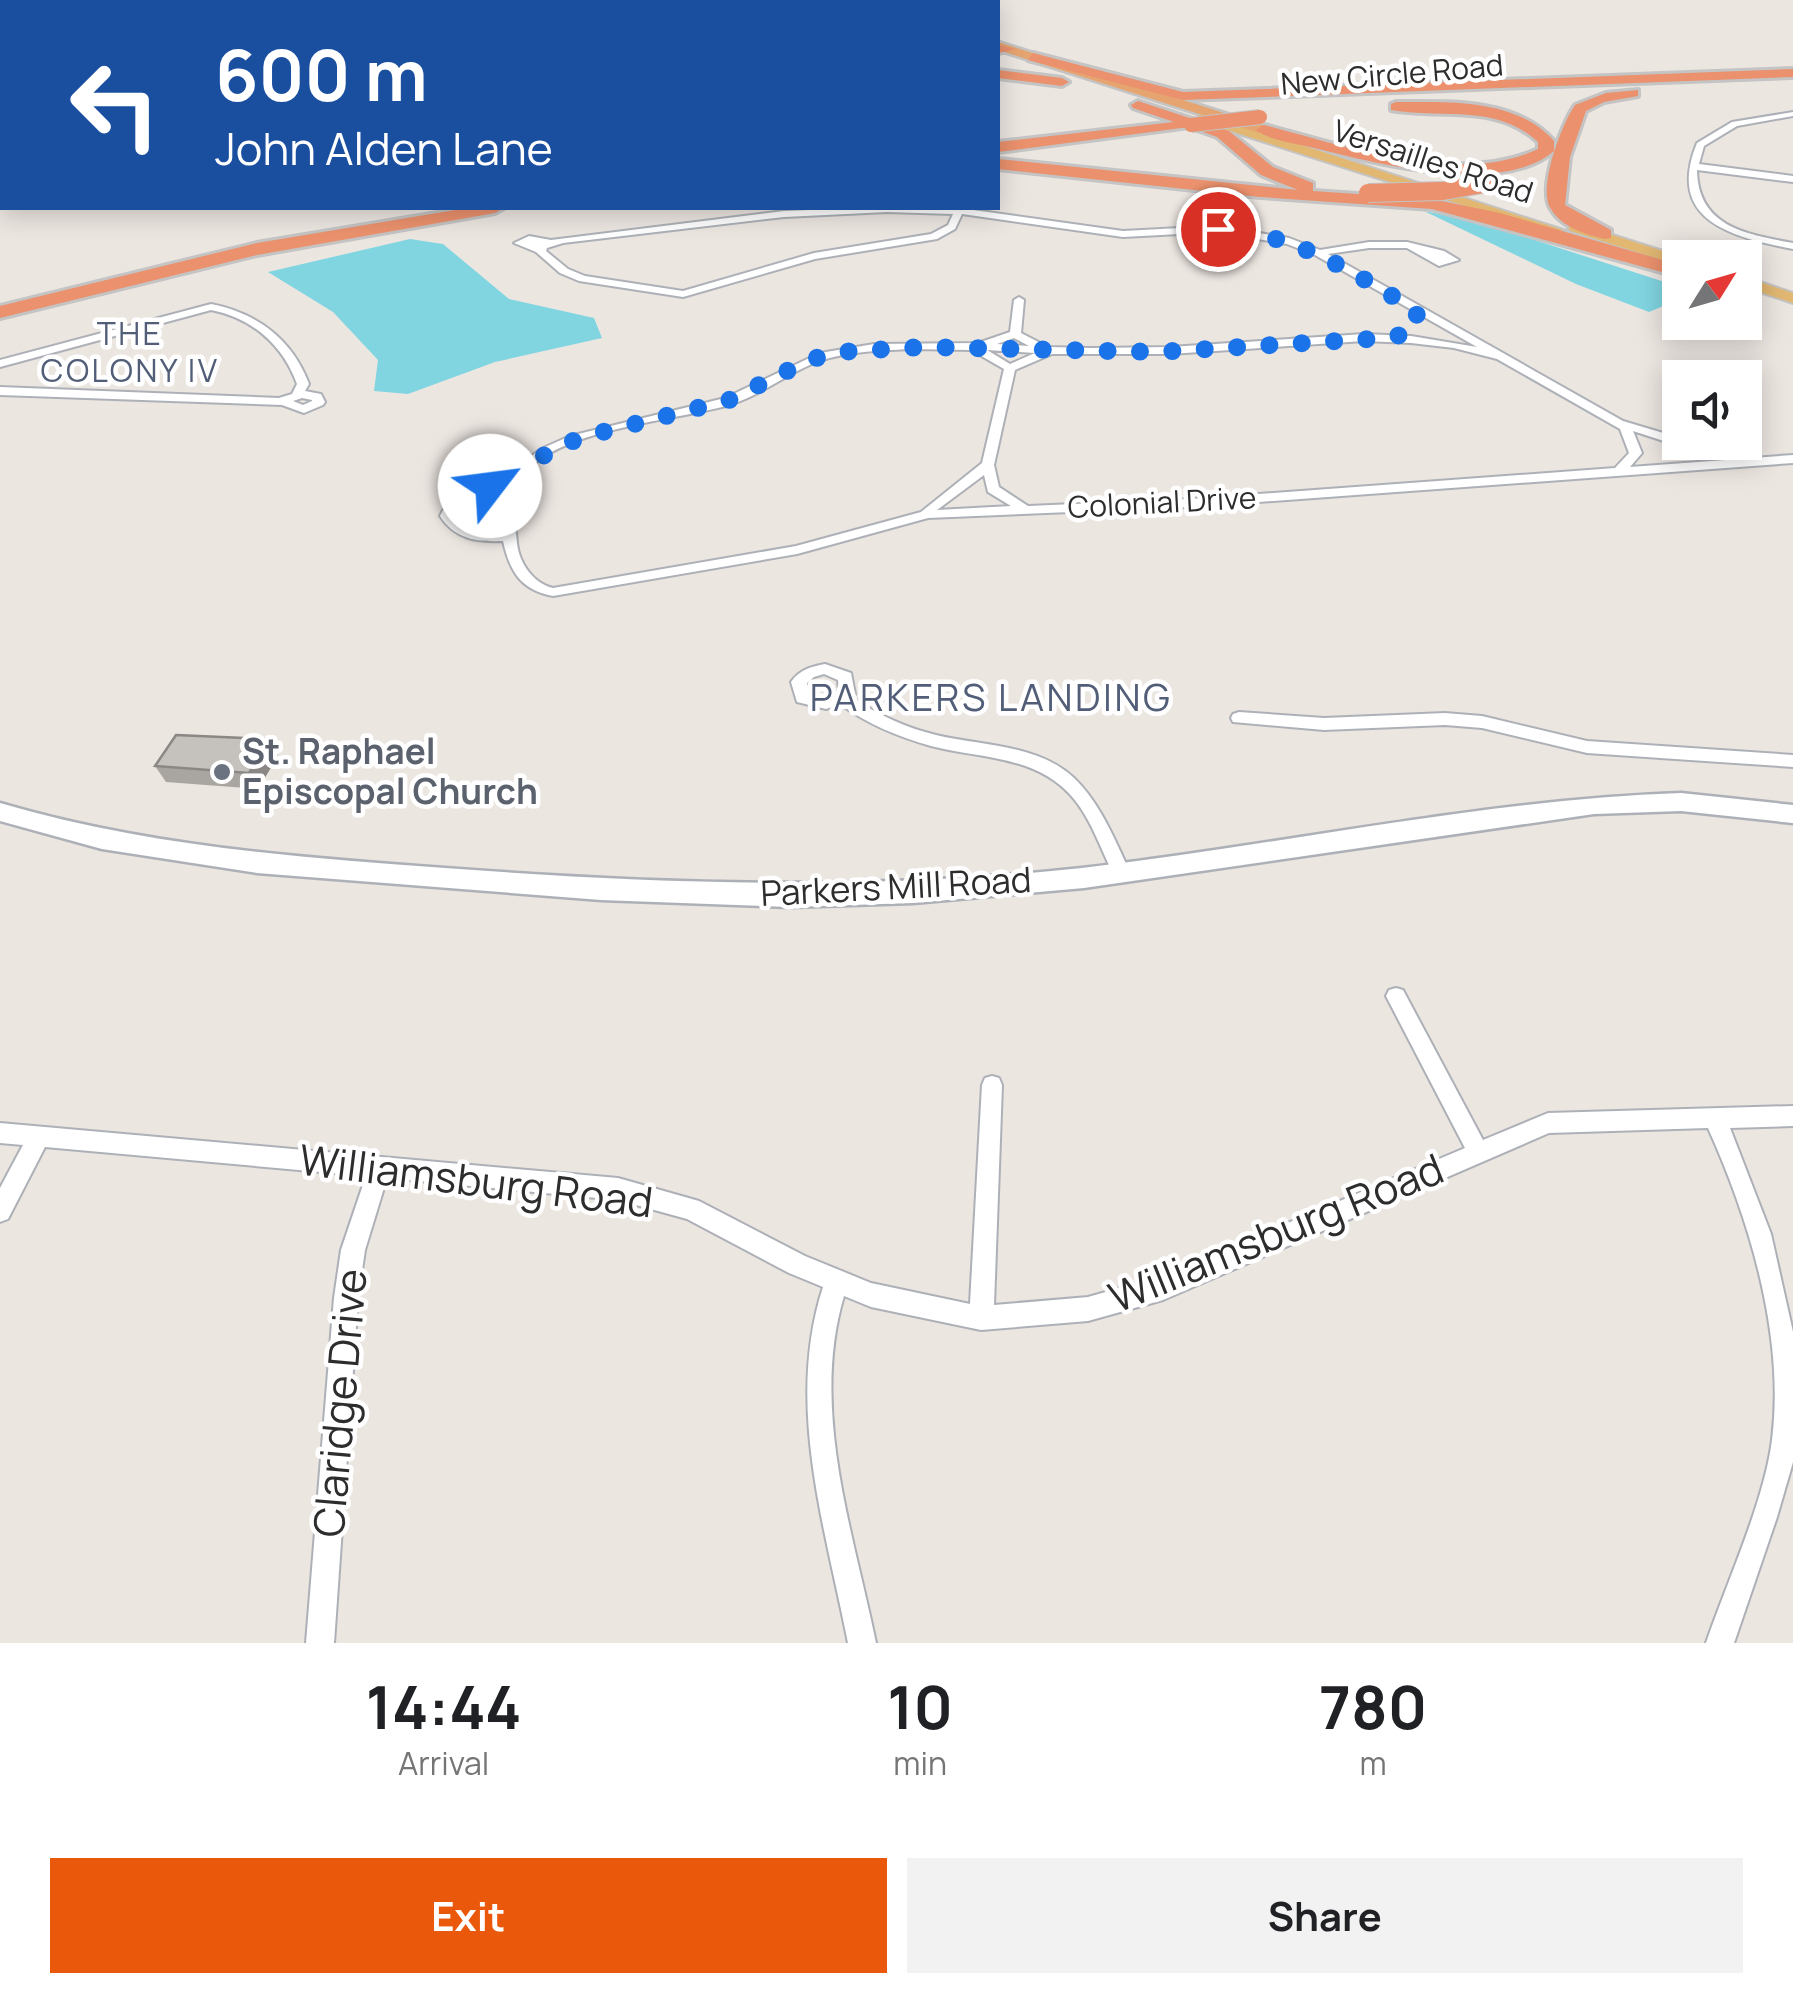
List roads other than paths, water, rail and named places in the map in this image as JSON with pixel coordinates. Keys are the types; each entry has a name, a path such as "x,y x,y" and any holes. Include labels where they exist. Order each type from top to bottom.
{"highway":[{"name":"Versailles Road","path":"1000,49 1262,124"},
{"name":"Versailles Road","path":"1000,49 1197,122"},
{"path":"1033,57 1184,96 1642,79"},
{"path":"1000,74 1050,78 1210,129 1230,138 1267,171 1296,184 1474,212 1662,265"},
{"path":"1662,254 1584,226 1558,208 1553,194 1580,108 1609,97 1793,78"},
{"name":"New Circle Road","path":"1000,147 1197,122 1262,124 1356,155 1443,166 1525,162 1541,155 1547,146 1538,132 1487,113 1378,107 1793,78"},
{"name":"New Circle Road","path":"1003,133 1642,79 1793,78"},
{"name":"New Circle Road","path":"1262,124 1279,116"},
{"path":"1197,122 1246,138 1294,175 1368,193 1443,190 1488,183 1543,163 1567,141"},
{"path":"1000,164 1241,191 1388,200"},
{"path":"0,300 213,247 416,210"},
{"path":"0,312 257,248 483,210"}],"main road":[{"name":"Versailles Road","path":"1197,122 1662,264"},
{"name":"Versailles Road","path":"1262,124 1662,254"},
{"path":"1762,289 1793,301"},
{"path":"1762,294 1793,301"},
{"name":"Parkers Mill Road","path":"0,812 84,836 172,853 616,889 913,893 1120,870 1608,804 1681,802 1793,814"}],"street":[{"path":"1793,114 1735,124 1700,144 1694,166 1693,199 1704,215 1738,232 1793,246"},
{"path":"1694,166 1793,179"},
{"path":"959,211 952,227 934,237 814,256 683,294 583,279 564,271 546,246 794,212 959,211 1123,234 1245,231 1318,253 1628,430 1635,446 1634,460 1618,472"},
{"path":"1318,253 1367,242 1411,249"},
{"path":"1015,334 1019,300"},
{"path":"0,364 197,309 226,310 284,347 301,377 300,394"},
{"path":"1387,338 1416,327 1416,310"},
{"path":"975,348 1015,334 1048,351"},
{"path":"510,484 510,536 469,535 456,529 448,516 454,504 468,493 510,484 535,460 579,438 729,400 821,356 884,348 1158,352 1387,338 1439,340 1495,356"},
{"path":"975,348 1010,368"},
{"path":"1010,368 1048,351"},
{"path":"1010,368 999,433 988,465 990,482 998,494 1028,509"},
{"path":"0,391 284,402 304,409 319,402 310,394 300,394 284,402"},
{"path":"1608,418 1662,436"},
{"path":"1762,457 1776,460"},
{"name":"Colonial Drive","path":"510,536 520,568 538,592 797,550 918,516 1192,503 1793,459"},
{"path":"918,516 968,484 988,465"},
{"path":"842,698 865,715 908,732 1012,754 1046,767 1079,793 1120,870"},
{"path":"1239,718 1324,724 1445,718 1587,747 1793,761"},
{"path":"1396,996 1476,1150"},
{"path":"981,1318 992,1085"},
{"name":"Williamsburg Road","path":"0,1134 571,1182 656,1198 727,1226 836,1282 928,1310 981,1318 1088,1309 1123,1301 1287,1238 1476,1150 1548,1123 1793,1116"},
{"path":"1715,1118 1747,1184 1773,1261 1789,1389 1780,1457 1720,1643"},
{"path":"0,1211 39,1137"},
{"name":"Claridge Drive","path":"320,1643 346,1298 353,1250 380,1168"},
{"path":"836,1282 822,1327 818,1375 824,1434 862,1643"}],"water":[{"path":"1424,211 1476,221 1662,281 1662,307 1649,312 1576,284"},
{"path":"410,239 443,244 509,299 594,318 602,338 495,362 408,394 374,391 378,360 333,312 268,272"}],"place":[{"name":"St. Raphael Episcopal Church","path":"222,772"}],"district":[{"name":"THE COLONY IV","path":"130,352"},
{"name":"PARKERS LANDING","path":"991,698"}]}
